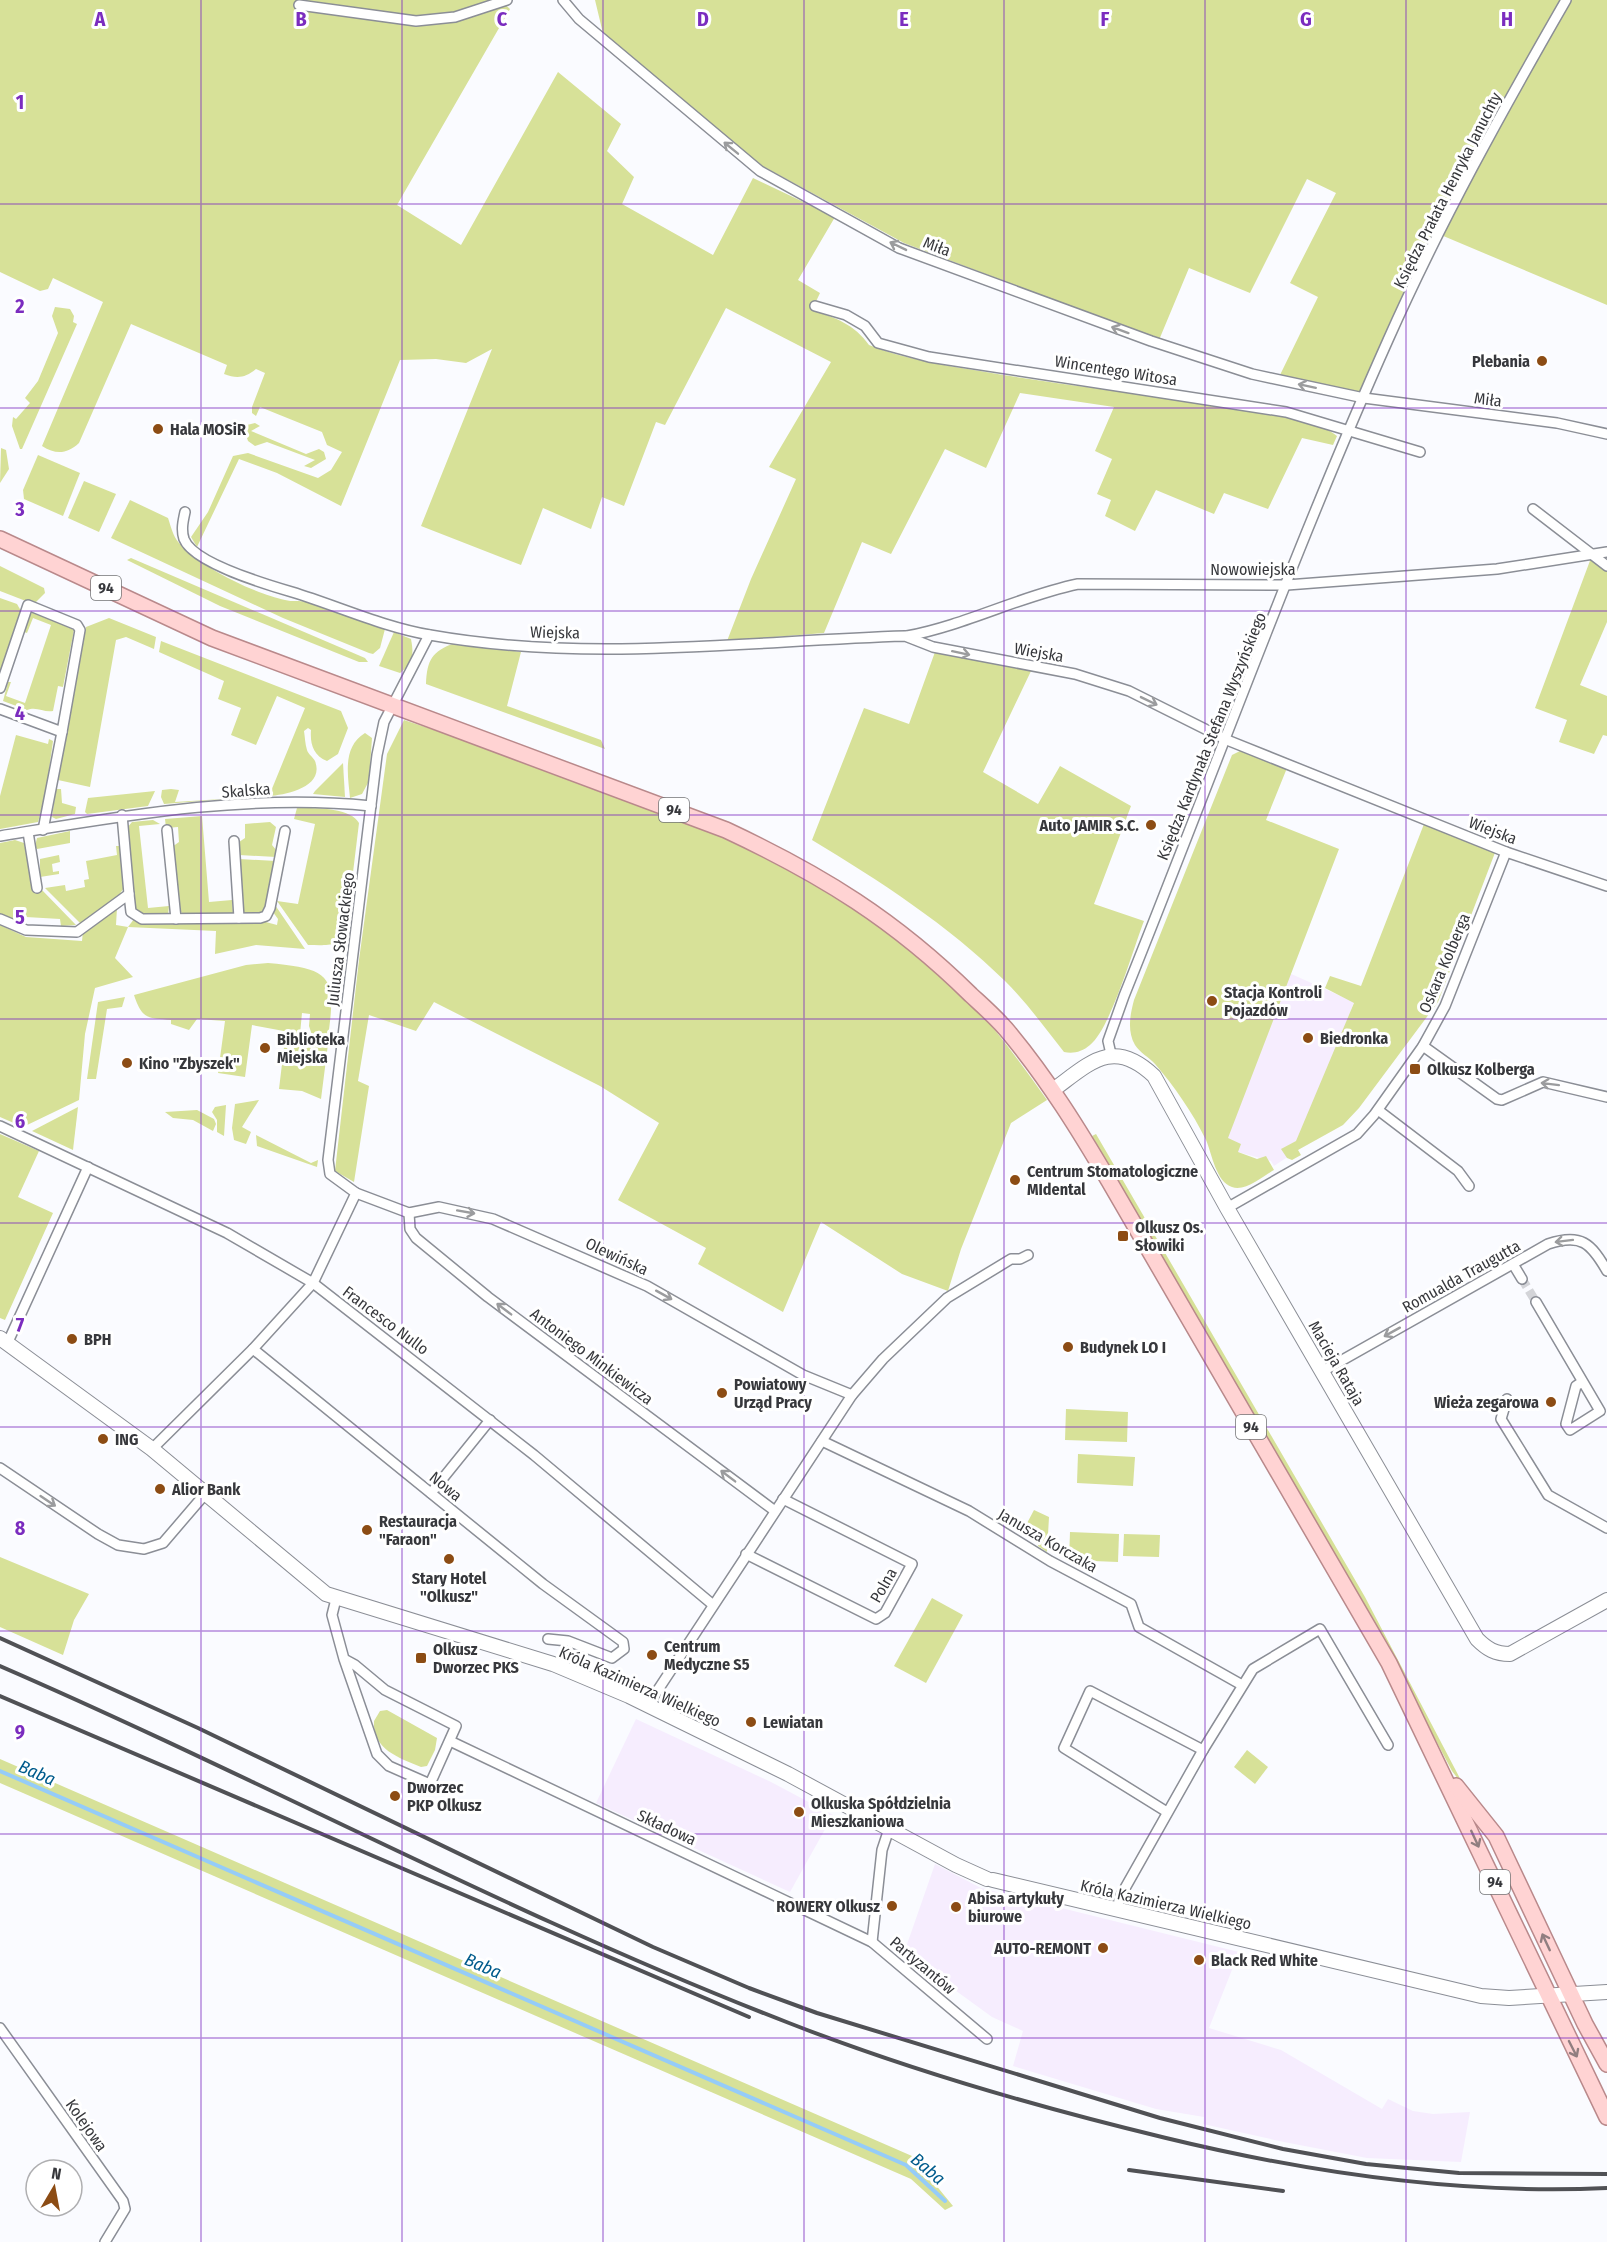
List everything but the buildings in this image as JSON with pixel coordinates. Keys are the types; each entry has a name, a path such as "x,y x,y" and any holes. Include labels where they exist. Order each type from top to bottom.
{"main road":[{"name":"94","path":"0,539 212,638 392,708 659,803 726,830 798,864 866,906 933,957 1009,1032 1053,1090 1109,1181 1377,1642 1441,1767 1607,2117"},
{"name":"94","path":"1441,1767 1496,1836 1571,1995 1607,2064"}],"street":[{"path":"299,5 416,21 456,17 507,0"},
{"name":"Miła","path":"563,0 579,20 760,171 899,248 1217,364 1364,398 1557,423 1607,434"},
{"name":"Księdza Prałata Henryka Januchty","path":"1364,398 1393,328 1486,141 1566,0"},
{"name":"Wincentego Witosa","path":"815,306 846,315 865,326 878,343 930,357 1286,412 1420,452"},
{"path":"1349,431 1364,398"},
{"name":"Księdza Kardynała Stefana Wyszyńskiego","path":"1111,1054 1108,1041 1124,996 1349,431"},
{"path":"1533,509 1607,566"},
{"name":"Wiejska","path":"185,512 182,528 185,540 197,552 233,573 429,635 524,647 648,649 905,636 943,649 1086,677 1128,691 1227,740 1506,852 1607,886"},
{"name":"Nowowiejska","path":"905,636 955,625 1052,589 1078,584 1287,585 1497,569 1607,552"},
{"path":"0,688 28,606 78,626 80,630 43,830"},
{"name":"Juliusza Słowackiego","path":"356,1193 330,1174 328,1160 377,755 384,722 429,635"},
{"path":"0,709 62,732"},
{"name":"Skalska","path":"0,837 123,814 296,801 371,806"},
{"path":"123,814 131,912 142,920 260,918 266,916 270,908 285,831"},
{"path":"167,830 176,919"},
{"path":"28,832 37,888"},
{"path":"234,841 239,918"},
{"name":"Oskara Kolberga","path":"1227,1208 1357,1134 1378,1110 1423,1046 1445,1006 1506,852"},
{"path":"0,919 27,930 77,932 129,894"},
{"path":"1423,1046 1497,1099 1502,1100 1542,1082 1607,1097"},
{"path":"1053,1090 1096,1058 1111,1054"},
{"name":"Macieja Rataja","path":"1111,1054 1136,1061 1154,1076 1227,1208 1477,1639 1493,1652 1510,1654 1607,1600"},
{"path":"1378,1110 1458,1171 1468,1186"},
{"name":"Francesco Nullo","path":"0,1126 227,1233 313,1283 490,1420 712,1604"},
{"path":"4,1340 88,1167"},
{"path":"152,1449 253,1349 313,1283 356,1193"},
{"name":"Olewińska","path":"356,1193 409,1213 428,1207 473,1213 541,1238 647,1286 803,1375 852,1395"},
{"name":"Antoniego Minkiewicza","path":"409,1213 410,1229 416,1238 488,1297 775,1511"},
{"name":"Romualda Traugutta","path":"1323,1371 1548,1244 1572,1239 1585,1242 1596,1252 1607,1271"},
{"path":"648,1705 712,1604 852,1395 883,1359 947,1298 1011,1259 1020,1259 1028,1255"},
{"path":"1513,1264 1522,1279"},
{"path":"1536,1302 1600,1411 1570,1430 1566,1424 1576,1386 1582,1382"},
{"name":"Króla Kazimierza Wielkiego","path":"4,1340 152,1449 308,1581 336,1599 553,1664 648,1705 788,1774 889,1829 990,1879 1482,1996 1548,1996 1607,1992"},
{"name":"Nowa","path":"253,1349 543,1584 622,1642 624,1649 612,1658 568,1641 548,1639"},
{"path":"1507,1398 1501,1419 1548,1495 1607,1528"},
{"path":"431,1493 490,1420"},
{"name":"Janusza Korczaka","path":"822,1441 969,1511 1050,1561 1131,1604 1139,1627 1242,1685"},
{"path":"0,1468 98,1534 118,1545 134,1549 155,1548 163,1543 205,1494"},
{"name":"Polna","path":"746,1554 876,1618 885,1613 912,1564 783,1499"},
{"path":"336,1599 332,1615 344,1659 371,1743 377,1754 389,1766 430,1784 456,1726 386,1690 344,1659"},
{"path":"1117,1909 1120,1897 1167,1812 1253,1669 1320,1629 1388,1745"},
{"path":"1167,1812 1064,1748 1090,1691 1203,1750"},
{"name":"Składowa","path":"450,1741 872,1942"},
{"name":"Partyzantów","path":"889,1829 882,1850 872,1942 987,2039"},
{"name":"Kolejowa","path":"0,2028 123,2201 125,2209 105,2242"}],"shaded area":[{"path":"1289,973 1354,1002 1298,1150 1274,1166 1271,1161 1238,1152 1227,1138"},
{"path":"636,1719 771,1782 833,1815 790,1892 596,1803"},
{"path":"935,1864 981,1888 1239,1952 1209,2028 1281,2050 1382,2109 1388,2099 1413,2111 1433,2114 1470,2112 1461,2162 1367,2158 1284,2142 1203,2124 1204,2117 1156,2109 1013,2066 1023,2031 992,2017 904,1953"}],"green space":[{"path":"0,0 500,0 510,9 397,205 461,245 558,72 621,124 607,151 634,177 622,204 713,255 753,178 835,217 798,280 820,293 812,310 851,327 869,345 910,358 1039,381 1281,414 1312,423 1337,436 1333,445 1302,438 1268,509 1224,493 1214,514 1156,490 1135,531 1105,516 1111,500 1097,494 1112,459 1095,451 1114,407 1020,393 986,468 945,449 891,554 862,542 824,633 727,641 751,579 796,479 769,467 831,362 726,308 665,425 656,422 624,506 602,497 591,529 543,508 521,565 421,526 492,349 466,363 436,359 400,360 341,506 277,473 239,459 197,547 191,537 208,512 233,456 248,453 318,478 331,470 342,452 327,445 322,432 260,407 256,416 252,413 252,407 265,373 256,369 241,377 224,374 227,365 131,324 79,443 61,452 42,446 103,302 53,278 48,289 40,291 0,272"},
{"path":"595,0 1607,0 1607,305 1441,235 1368,394 1280,375 1318,297 1290,283 1336,193 1307,179 1250,293 1189,268 1159,340 904,243 757,163 606,46"},
{"path":"55,307 70,309 74,316 73,322 77,324 22,449 20,449 12,426 13,417 16,419 30,403 25,398 38,381 58,333 52,316"},
{"path":"255,423 260,426 251,431 306,454 319,449 324,452 326,459 311,468 304,466 315,460 267,442 255,446 248,441 245,432 247,425"},
{"path":"1,448 6,450 9,469 0,483"},
{"path":"38,455 80,473 63,516 24,499 23,490"},
{"path":"84,481 116,494 99,532 68,518"},
{"path":"130,500 168,518 175,537 188,552 228,578 273,597 307,602 385,629 380,648 373,654 369,653 283,618 111,538"},
{"path":"131,558 365,658 368,662 359,662 220,606 127,560"},
{"path":"1591,558 1607,570 1607,622 1580,685 1607,696 1607,736 1603,735 1594,754 1559,742 1567,720 1535,708"},
{"path":"0,566 44,588 45,593 35,603 31,603 0,591"},
{"path":"0,598 17,604 21,611 0,676"},
{"path":"34,612 74,630 63,687 58,686 53,711 27,710 3,701 8,682 11,682 6,696 25,703 51,625 33,618 27,633 24,632 30,614"},
{"path":"109,618 156,637 154,649 126,637 116,640 90,787 58,780 86,627"},
{"path":"394,632 411,639 412,645 410,662 400,673 379,666"},
{"path":"161,641 341,711 348,728 338,754 327,761 318,756 313,748 311,730 308,728 304,731 305,743 315,761 317,770 314,777 302,788 285,794 269,796 305,708 277,696 256,745 231,735 241,708 218,699 224,681 159,652"},
{"path":"455,643 521,652 507,706 601,740 605,749 426,684 432,658 441,649"},
{"path":"935,652 1031,671 983,772 1038,804 1060,766 1131,806 1094,904 1144,921 1106,1022 1098,1036 1081,1051 1064,1052 1005,981 960,941 888,888 812,840 864,708 909,724"},
{"path":"404,720 638,801 752,850 808,878 871,915 918,953 967,998 1009,1048 1047,1100 1011,1123 961,1249 948,1291 902,1274 821,1222 783,1312 698,1264 706,1248 618,1200 659,1123 600,1086 434,1002 416,1031 369,1015 358,1081 369,1086 354,1182 335,1171 359,960 387,754"},
{"path":"365,733 372,738 369,781 362,794 350,798 348,762 353,746"},
{"path":"16,735 48,744 49,739 53,741 46,792 38,822 0,829 0,796"},
{"path":"1240,751 1287,768 1266,820 1339,849 1228,1138 1241,1144 1238,1152 1257,1159 1266,1156 1274,1170 1248,1185 1237,1188 1227,1184 1218,1174 1206,1140 1195,1120 1162,1072 1135,1045 1132,1040 1130,1023 1134,1000 1232,755"},
{"path":"343,763 345,797 313,794 315,791"},
{"path":"56,789 61,789 62,803 76,807 75,814 56,819 52,817"},
{"path":"162,790 179,790 175,802 238,798 164,804 161,797"},
{"path":"155,791 148,806 87,814 85,812 88,798"},
{"path":"297,808 340,811 359,823 346,930 336,943 308,945 277,901 298,904 315,824 294,819"},
{"path":"202,816 209,902 232,900 233,913 229,915 183,914 180,911 172,847 179,842 178,827 166,828 165,819"},
{"path":"153,820 160,824 139,826 148,908 169,906 168,915 143,915 134,909 127,828 132,822"},
{"path":"270,822 276,827 272,845 277,851 276,857 239,855 239,842 245,838 245,824"},
{"path":"1424,824 1496,850 1438,1002 1359,1108 1343,1125 1298,1150 1301,1155 1292,1160 1287,1158 1281,1149 1296,1141 1354,1003 1325,988 1330,976 1361,986"},
{"path":"70,831 70,843 37,849 35,846 37,838"},
{"path":"15,840 24,843 33,890 41,889 76,925 61,926 60,919 26,917 24,925 0,916 0,843"},
{"path":"116,846 121,846 124,888 119,895 81,924 45,888 65,885 66,891 85,887 84,880 89,879 86,861 117,855"},
{"path":"59,855 60,862 52,864 53,872 59,871 59,874 40,877 40,859"},
{"path":"239,859 276,861 266,908 261,915 244,912"},
{"path":"275,905 305,949 256,945 215,954 216,931 128,927 134,919 140,922 262,921 277,925 278,919 273,912"},
{"path":"117,908 116,925 128,927 115,958 133,977 95,988 85,1034 79,1100 23,1127 0,1117 0,925 26,937 82,941 83,931"},
{"path":"268,963 305,968 317,972 325,979 331,1000 328,1037 312,1035 309,1026 310,1014 302,1013 300,1034 252,1025 245,1077 218,1073 225,1021 197,1019 189,1030 171,1024 171,1020 146,1016 134,995 246,965"},
{"path":"125,997 122,1007 107,1009 96,1079 87,1079 98,1002"},
{"path":"285,1039 328,1044 321,1099 302,1091 279,1089"},
{"path":"259,1100 242,1127 251,1132 246,1144 234,1140 232,1128 235,1104"},
{"path":"226,1105 224,1136 217,1132 217,1120 212,1112 215,1107"},
{"path":"78,1107 73,1150 32,1131"},
{"path":"197,1110 214,1119 216,1124 213,1131 193,1120 173,1118 165,1112"},
{"path":"0,1134 39,1151 18,1197 53,1213 5,1320 0,1318"},
{"path":"1096,1134 1365,1597 1465,1788 1452,1771 1387,1648 1120,1186 1092,1136"},
{"path":"256,1135 311,1163 318,1160 317,1167 257,1146"},
{"path":"1066,1409 1128,1412 1127,1442 1065,1440"},
{"path":"1078,1454 1135,1457 1133,1486 1077,1483"},
{"path":"1034,1510 1049,1517 1047,1552 1038,1546 1037,1536 1025,1527"},
{"path":"1070,1532 1119,1534 1118,1562 1069,1560"},
{"path":"1124,1534 1160,1535 1159,1557 1123,1556"},
{"path":"0,1557 89,1594 74,1620 63,1655 0,1627"},
{"path":"932,1598 963,1615 926,1683 894,1666"},
{"path":"387,1710 437,1738 435,1750 427,1766 421,1767 396,1756 377,1739 374,1721 380,1711"},
{"path":"1247,1750 1268,1767 1255,1784 1234,1767"},
{"path":"0,1759 912,2156 953,2206 945,2210 911,2179 0,1783"}],"waterway":[{"name":"Baba","path":"0,1771 906,2165 945,2201"}],"tunnel":[{"path":"1522,1279 1536,1302"}],"railway":[{"path":"0,1638 198,1728 653,1947 749,1988 817,2013 1160,2118 1283,2149 1366,2164 1459,2173 1607,2174"},
{"path":"0,1666 99,1710 589,1940 789,2023 928,2072 1070,2114 1275,2162 1385,2179 1440,2184 1495,2188 1607,2188"},
{"path":"0,1696 749,2017"},
{"path":"1129,2170 1283,2191"}],"place":[{"name":"Plebania","path":"1542,361"},
{"name":"Hala MOSiR","path":"158,429"},
{"name":"Auto JAMIR S.C.","path":"1151,825"},
{"name":"Stacja Kontroli Pojazdów","path":"1212,1001"},
{"name":"Biedronka","path":"1308,1038"},
{"name":"Biblioteka Miejska","path":"265,1048"},
{"name":"Kino \"Zbyszek\"","path":"127,1063"},
{"name":"Olkusz Kolberga","path":"1415,1069"},
{"name":"Centrum Stomatologiczne MIdental","path":"1015,1180"},
{"name":"Olkusz Os. Słowiki","path":"1123,1236"},
{"name":"BPH","path":"72,1339"},
{"name":"Budynek LO I","path":"1068,1347"},
{"name":"Powiatowy Urząd Pracy","path":"722,1393"},
{"name":"Wieża zegarowa","path":"1551,1402"},
{"name":"ING","path":"103,1439"},
{"name":"Alior Bank","path":"160,1489"},
{"name":"Restauracja \"Faraon\"","path":"367,1530"},
{"name":"Stary Hotel \"Olkusz\"","path":"449,1559"},
{"name":"Centrum Medyczne S5","path":"652,1655"},
{"name":"Olkusz Dworzec PKS","path":"421,1658"},
{"name":"Lewiatan","path":"751,1722"},
{"name":"Dworzec PKP Olkusz","path":"395,1796"},
{"name":"Olkuska Spółdzielnia Mieszkaniowa","path":"799,1812"},
{"name":"ROWERY Olkusz","path":"892,1906"},
{"name":"Abisa artykuły biurowe","path":"956,1907"},
{"name":"AUTO-REMONT","path":"1103,1948"},
{"name":"Black Red White","path":"1199,1960"}]}
